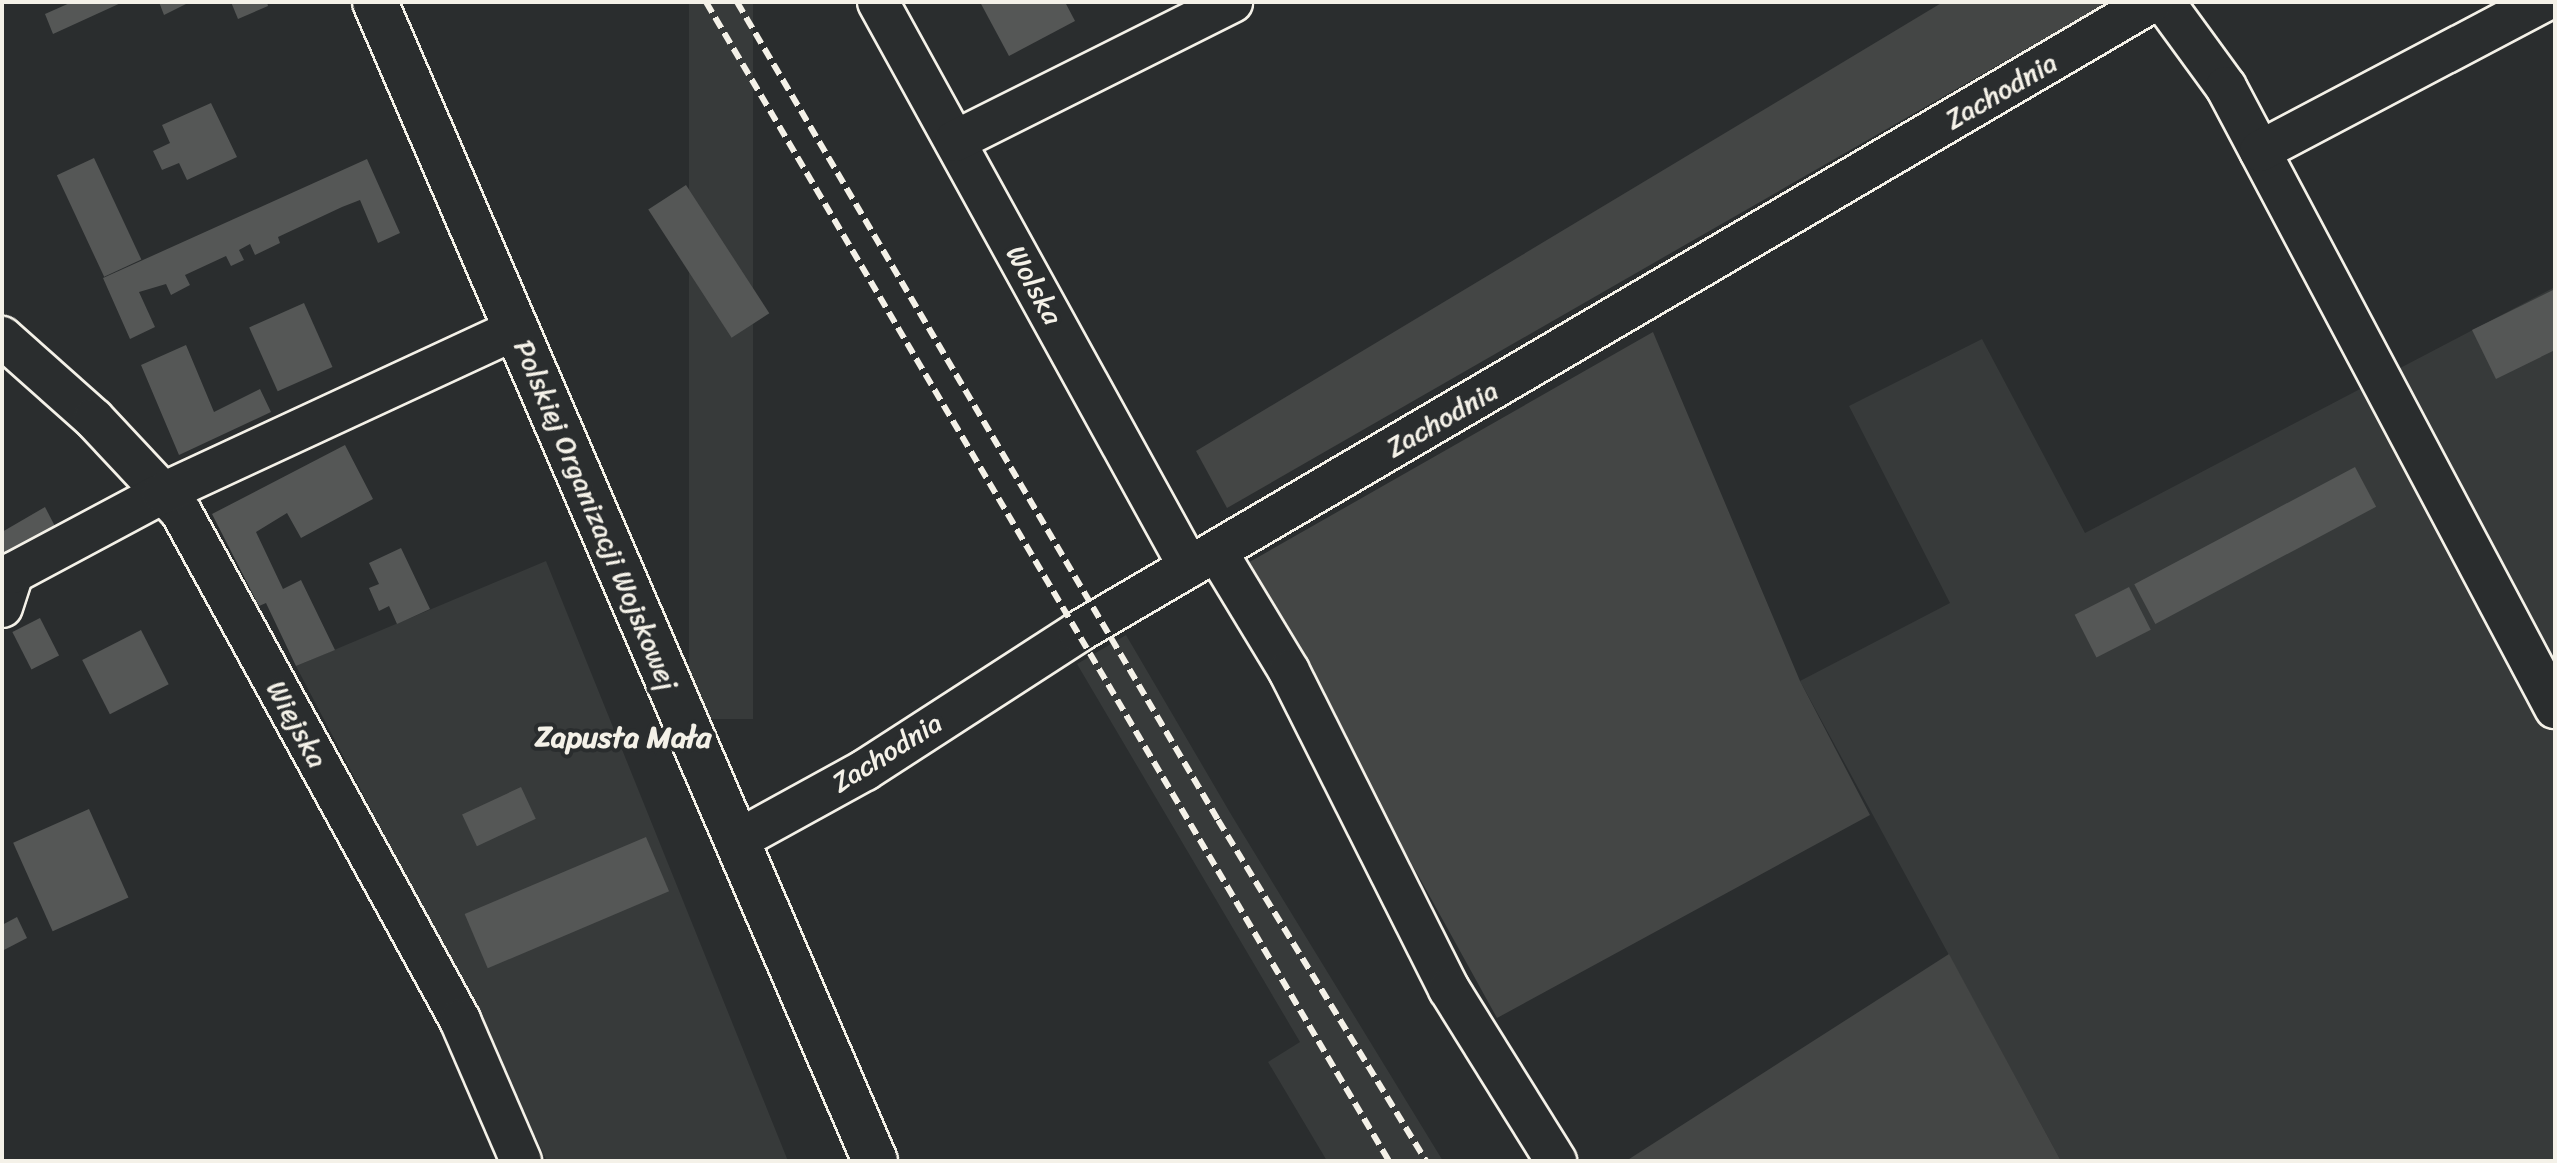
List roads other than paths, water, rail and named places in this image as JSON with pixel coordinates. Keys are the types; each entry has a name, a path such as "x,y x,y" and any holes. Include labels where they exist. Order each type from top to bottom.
{"main road":[{"name":"Polskiej Organizacji Wojskowej","path":"375,2 875,1161"}],"street":[{"name":"Wolska","path":"878,2 955,141 1203,560 1289,671 1449,989 1556,1161"},
{"path":"955,141 1232,2"},
{"name":"Zachodnia","path":"736,841 865,770 1203,560 2152,2"},
{"path":"2164,2 2226,87 2555,708"},
{"path":"2260,151 2543,2"},
{"path":"2,607 13,573 163,493 516,329"},
{"name":"Wiejska","path":"2,337 94,419 181,512 460,1020 521,1161"}],"railway":[{"path":"706,2 1389,1161"},
{"path":"737,2 1218,820 1426,1161"}],"district":[{"name":"Zapusta Mała","path":"623,737"}]}
